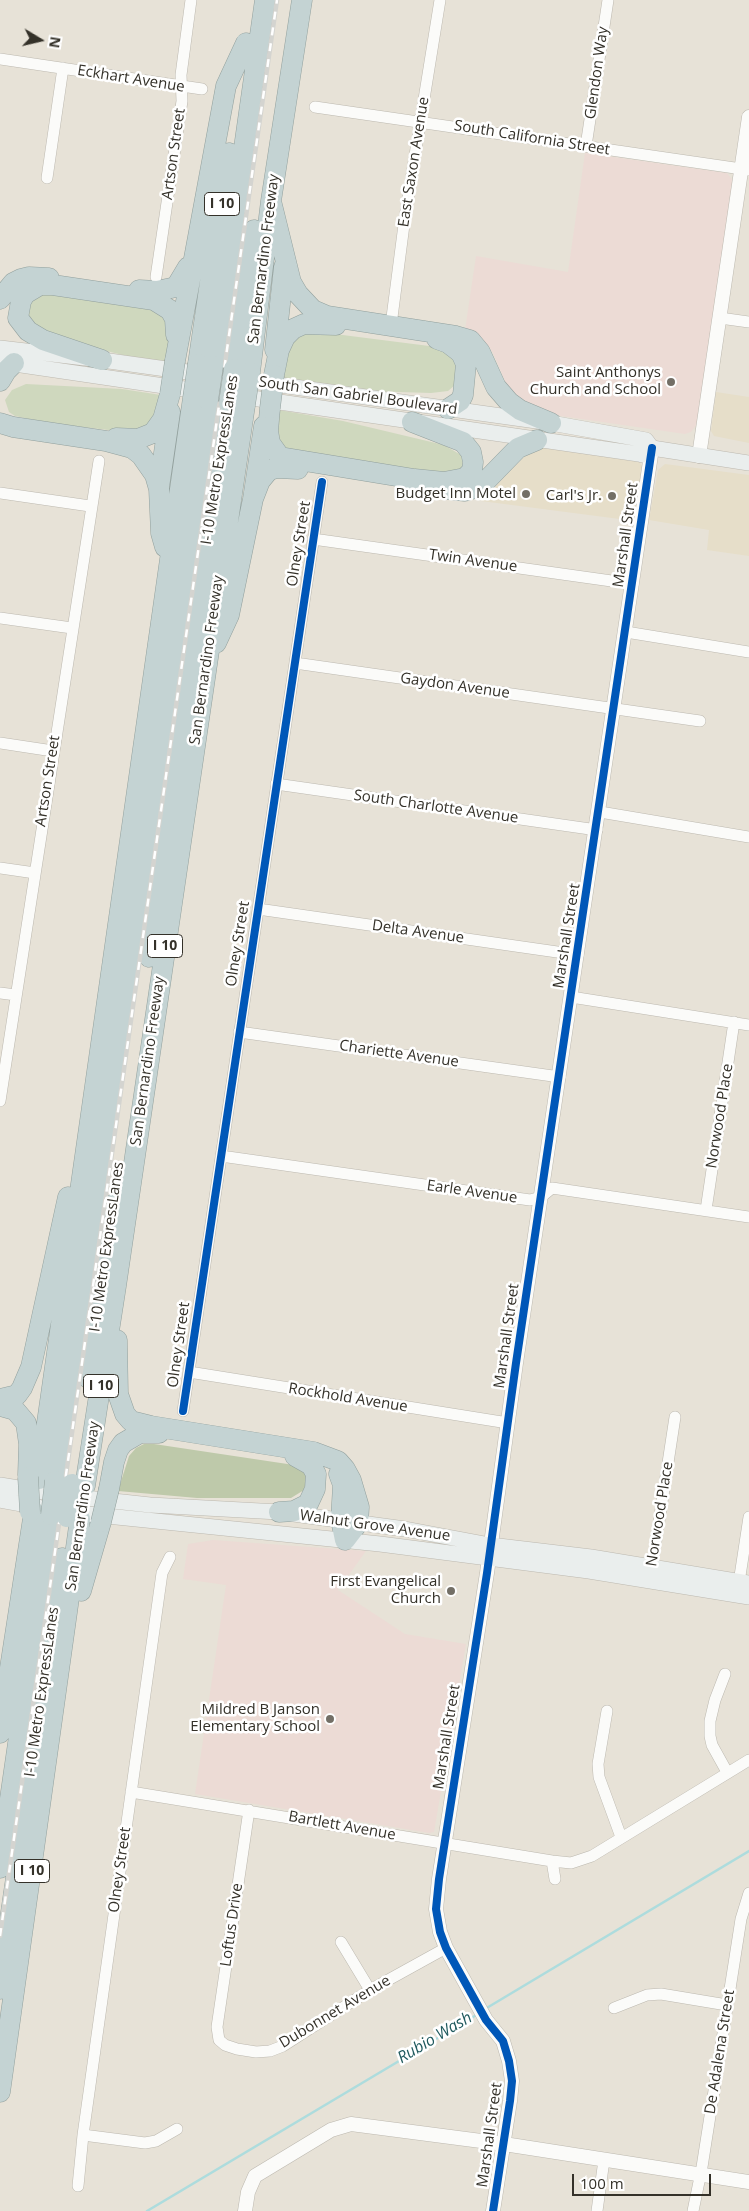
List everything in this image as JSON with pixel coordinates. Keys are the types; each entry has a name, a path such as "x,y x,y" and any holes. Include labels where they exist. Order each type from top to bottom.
{"highway":[{"name":"I 10","path":"205,365 252,0"},
{"name":"I-10 Metro ExpressLanes","path":"56,1481 200,399 265,0"},
{"name":"I-10 Metro ExpressLanes","path":"242,370 288,0"},
{"name":"San Bernardino Freeway","path":"56,1481 116,1286 206,662 237,404 302,0"},
{"path":"0,413 8,420 128,440 138,439 153,433 159,427 170,394 193,258 226,86 246,43"},
{"path":"271,201 291,282 298,294 314,310 326,316 391,325 470,340 480,352 496,386 509,402 520,410 551,423"},
{"path":"274,375 285,253"},
{"path":"0,299 13,283 29,277 147,291 165,290 176,287 180,283 193,258"},
{"path":"102,360 43,340 28,331 18,318 18,310 25,294 40,285 53,285 154,300 164,305 175,319 175,361"},
{"path":"412,422 463,442 471,452 474,462 472,471 465,478 444,482 414,480 280,457 270,443 268,431 274,375 279,350 285,337 293,328 304,324 325,323 438,339 448,343 461,353 466,364 460,401 448,409"},
{"path":"0,380 6,371 7,363"},
{"path":"169,559 161,533 159,489 171,407 170,394"},
{"name":"San Bernardino Freeway","path":"0,1733 56,1481 90,1131 169,559 200,399"},
{"name":"I-10 Metro ExpressLanes","path":"0,1868 49,1516 133,1074 214,492 237,404"},
{"path":"206,662 229,615 253,499 263,430 270,408"},
{"path":"0,423 13,427 106,441 132,448 148,464 155,475 159,489"},
{"path":"253,499 264,475 269,470 277,468 294,468 451,490 473,489 488,480 508,456 518,448 537,440"},
{"path":"0,1399 16,1395 22,1388 31,1367 69,1192 90,1131"},
{"path":"116,1286 118,1394 124,1414 131,1421 151,1426 326,1455 338,1461 348,1474 359,1506 349,1522"},
{"path":"0,1406 15,1410 22,1416 26,1424 29,1444 56,1481 49,1516"},
{"path":"63,1650 101,1522 118,1450 129,1439 140,1433 156,1433 295,1456 325,1463 338,1472 343,1486 349,1522 346,1540"},
{"path":"278,1512 294,1511 308,1504 315,1489 316,1474 311,1465 295,1456"},
{"name":"I-10 Metro ExpressLanes","path":"0,1989 49,1516"},
{"name":"San Bernardino Freeway","path":"0,2092 63,1650 49,1516"}],"main road":[{"name":"South San Gabriel Boulevard","path":"0,348 102,360 551,423 646,440 652,448 749,463"},
{"name":"South San Gabriel Boulevard","path":"7,363 642,455 652,448"},
{"name":"Walnut Grove Avenue","path":"0,1485 67,1496 150,1505 278,1512 349,1522 489,1551 744,1589"},
{"name":"Walnut Grove Avenue","path":"0,1500 74,1512 346,1540 489,1551"}],"street":[{"name":"Artson Street","path":"156,277 182,101 180,87 191,0"},
{"name":"East Saxon Avenue","path":"391,325 420,121 440,0"},
{"name":"Glendon Way","path":"586,146 608,0"},
{"name":"Eckhart Avenue","path":"0,59 202,89"},
{"path":"47,178 63,68"},
{"name":"South California Street","path":"315,107 745,170"},
{"path":"699,456 745,170 749,118"},
{"path":"720,318 749,322"},
{"name":"Marshall Street","path":"493,2211 512,2081 510,2061 503,2041 486,2020 446,1948 440,1932 436,1909 600,812 652,448"},
{"name":"Artson Street","path":"0,1101 90,506 99,461"},
{"name":"Olney Street","path":"183,1411 322,482"},
{"path":"0,493 90,506"},
{"name":"Twin Avenue","path":"313,539 633,584"},
{"path":"0,618 72,628"},
{"path":"626,632 749,652"},
{"name":"Gaydon Avenue","path":"295,663 700,721"},
{"path":"0,743 53,751"},
{"name":"South Charlotte Avenue","path":"276,784 597,830"},
{"path":"600,812 749,837"},
{"path":"0,868 35,873"},
{"name":"Delta Avenue","path":"258,909 578,955"},
{"path":"0,993 16,995"},
{"path":"571,998 749,1025"},
{"name":"Norwood Place","path":"706,1210 734,1022"},
{"name":"Chariette Avenue","path":"239,1032 560,1077"},
{"name":"Earle Avenue","path":"221,1156 530,1200 541,1197 552,1188 749,1217"},
{"name":"Rockhold Avenue","path":"189,1372 508,1424"},
{"name":"Norwood Place","path":"651,1574 675,1417"},
{"path":"744,1589 749,1517"},
{"name":"Olney Street","path":"78,2186 83,2135 162,1573 170,1557"},
{"path":"725,1674 715,1700 710,1721 710,1736 712,1744 727,1772"},
{"path":"607,1711 598,1764 598,1778 621,1837"},
{"name":"Bartlett Avenue","path":"131,1792 571,1863 592,1856 749,1760"},
{"name":"Loftus Drive","path":"219,2040 217,2027 249,1810"},
{"path":"552,1861 555,1879"},
{"name":"De Adalena Street","path":"693,2211 741,1919 749,1893"},
{"path":"341,1942 370,1990"},
{"name":"Dubonnet Avenue","path":"219,2040 237,2049 256,2052 270,2051 283,2046 370,1990 446,1948"},
{"path":"614,2008 647,1995 661,1994 727,2005"},
{"path":"245,2211 250,2184 255,2176 342,2126 364,2125 504,2144 749,2182"},
{"path":"83,2135 145,2143 156,2141 177,2129"},
{"path":"597,2211 604,2160"}],"shaded area":[{"name":"Saint Anthonys Church and School","path":"585,153 727,173 733,181 697,424 691,432 685,434 554,415 530,409 510,393 493,353 482,338 465,330 476,256 568,272"},
{"path":"716,392 749,397 749,443 714,436 711,431"},
{"path":"535,446 639,462 643,467 635,521 481,501"},
{"path":"665,464 749,475 749,556 707,550 709,530 649,520 658,470"},
{"name":"Mildred B Janson Elementary School","path":"213,1540 366,1551 338,1590 405,1634 466,1644 434,1832 429,1833 195,1794 226,1585 183,1579 188,1544"}],"green space":[{"path":"48,293 142,302 166,316 169,338 165,363 139,359 46,336 27,317 31,300"},
{"path":"305,332 319,332 437,347 457,358 455,385 448,391 431,393 367,391 282,379 292,339"},
{"path":"26,384 122,389 161,395 159,411 145,428 117,431 47,423 15,416 9,412 5,400 12,390"},
{"path":"273,409 343,421 444,445 461,455 463,466 455,475 296,457 274,443"},
{"path":"144,1444 294,1465 303,1469 306,1475 304,1490 291,1498 197,1498 118,1491 129,1456 136,1448"}],"waterway":[{"name":"Rubio Wash","path":"485,2009 749,1851"},
{"name":"Rubio Wash","path":"147,2211 478,2014"}],"railway":[{"path":"0,1936 277,0"}],"cycle path":[{"path":"493,2211 510,2101 512,2081 509,2061 503,2041 486,2020 446,1948 440,1932 436,1909 652,448"},
{"path":"183,1411 322,482"}],"place":[{"name":"Saint Anthonys Church and School","path":"671,382"},
{"name":"Budget Inn Motel","path":"526,494"},
{"name":"Carl's Jr.","path":"612,496"},
{"name":"First Evangelical Church","path":"451,1591"},
{"name":"Mildred B Janson Elementary School","path":"330,1719"}]}
